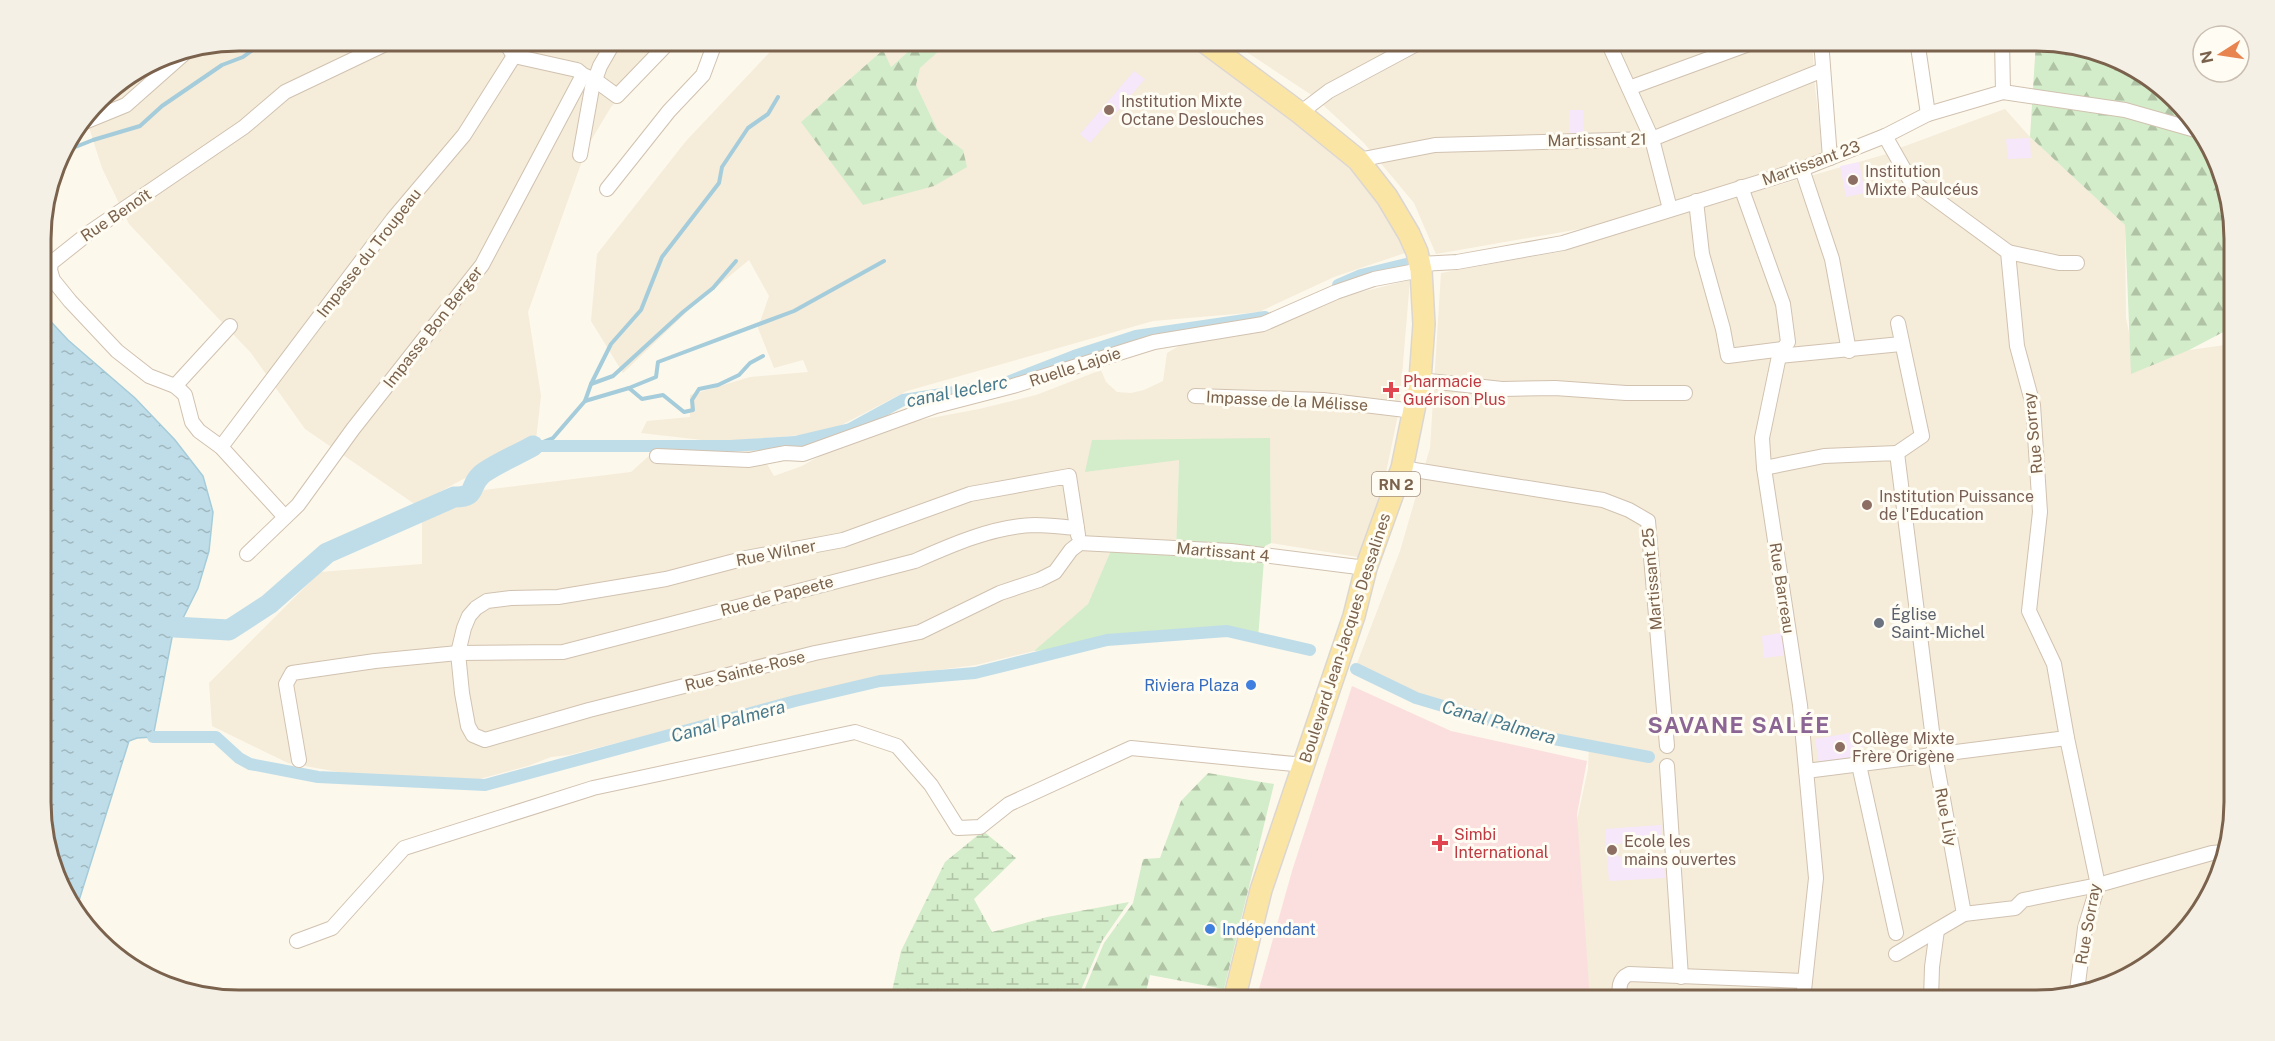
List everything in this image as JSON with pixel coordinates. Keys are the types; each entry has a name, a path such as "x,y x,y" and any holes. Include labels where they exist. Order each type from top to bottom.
{"main road":[{"name":"Boulevard Jean-Jacques Dessalines","path":"1217,51 1358,160 1387,197 1409,234 1420,267 1424,324 1420,380 1402,468 1366,567 1354,616 1261,890 1236,990"}],"street":[{"name":"Rue Benoît","path":"51,263 90,232 243,127 285,92 371,51"},
{"path":"511,51 514,56 577,70 617,96 660,51"},
{"path":"580,155 589,78 600,66 609,51"},
{"path":"607,189 669,111 703,75 712,51"},
{"path":"1300,113 1329,91 1404,51"},
{"path":"1612,51 1652,139 1670,209"},
{"path":"1629,88 1730,51"},
{"path":"1822,51 1830,158"},
{"path":"1919,51 1928,114"},
{"path":"2002,51 2003,92"},
{"name":"Impasse du Troupeau","path":"221,447 393,219 464,135 514,56"},
{"path":"96,117 126,105 174,62"},
{"name":"Martissant 21","path":"1358,160 1435,145 1652,139 1823,69"},
{"name":"Impasse Bon Berger","path":"247,554 298,505 482,265 589,78"},
{"name":"Martissant 23","path":"1420,267 1563,243 1802,168 1885,136 1928,114 2003,92 2125,110 2187,127"},
{"path":"1885,136 1910,180 2008,252 2059,263 2077,262"},
{"path":"1802,168 1832,259 1849,351"},
{"name":"Rue Barreau","path":"1741,187 1783,304 1788,342 1781,352 1762,438 1764,468 1800,705 1816,878 1804,990"},
{"path":"1696,201 1702,254 1720,317 1728,356 1781,352 1849,351 1901,344"},
{"name":"Rue Sorray","path":"2008,252 2017,346 2033,405 2040,501 2029,611 2054,664 2098,885 2085,928 2078,985"},
{"name":"Ruelle Lajoie","path":"657,456 749,460 784,453 803,454 936,406 1013,386 1154,342 1263,324 1336,292 1420,267"},
{"name":"Rue Benoît","path":"51,273 53,280 117,351 149,376 175,386"},
{"path":"1764,468 1824,456 1897,453 1922,436 1898,323"},
{"path":"231,326 175,386 185,395 192,422 199,431 221,447 285,517"},
{"path":"1420,380 1502,389 1555,388 1626,393 1685,393"},
{"name":"Impasse de la Mélisse","path":"1195,396 1323,400 1414,411"},
{"name":"Rue Lily","path":"1897,453 1935,755 1964,914"},
{"name":"Martissant 25","path":"1402,468 1603,500 1629,510 1648,521 1667,746"},
{"name":"Rue Wilner","path":"458,653 464,628 470,616 476,608 487,601 558,597 666,579 746,558 843,540 970,494 1070,476 1077,528"},
{"name":"Rue de Papeete","path":"299,760 286,684 292,673 375,661 458,653 563,652 915,561 943,548 1003,529 1033,525 1077,528"},
{"path":"1077,528 1080,543"},
{"name":"Martissant 4","path":"1080,543 1231,551 1366,567"},
{"name":"Rue Sainte-Rose","path":"458,653 468,726 472,735 485,740 589,710 815,653 920,632 1000,593 1055,572 1071,550 1080,543"},
{"path":"297,941 332,928 404,848 592,788 855,732 897,746 931,785 958,828 980,827 1009,804 1131,748 1304,765"},
{"path":"1806,771 2067,738"},
{"path":"1859,765 1896,933"},
{"path":"1667,766 1681,977"},
{"path":"1896,954 1964,914 2015,908 2023,900 2098,885 2217,853"},
{"path":"1931,990 1937,930"},
{"path":"1619,990 1621,980 1629,974 1804,981"}],"shaded area":[{"path":"227,51 664,51 611,107 587,147 528,312 541,396 536,439 416,505 305,429 251,353 129,224 102,168 89,126 90,124 115,98 145,76 167,65 202,55"},
{"path":"882,51 801,122 963,150 938,131 916,85 920,68 939,51 1198,51 1316,133 1363,178 1395,227 1405,253 1334,277 1259,312 1153,321 907,391 826,433 730,441 641,433 647,421 690,417 690,395 750,377 808,372 803,360 774,368 758,328 769,296 749,260 692,307 623,373 591,321 597,254 686,141 770,52"},
{"path":"882,51 909,51 891,67"},
{"path":"1245,51 1390,51 1313,96"},
{"path":"1420,51 1813,51 1823,155 1626,221 1436,254 1414,203 1364,143 1322,104"},
{"name":"Institution Mixte Octane Deslouches","path":"1134,71 1145,79 1090,143 1080,134"},
{"path":"2005,109 2030,137 2125,225 2126,318 2134,358 2224,345 2224,802 2218,851 2210,874 2185,917 2160,943 2119,971 2073,986 2048,990 1540,990 1588,769 1589,746 1417,696 1356,666 1400,551 1430,448 1441,273 1559,252 1671,216 1897,151 1897,149"},
{"path":"1569,110 1583,110 1584,134 1569,134"},
{"path":"2030,138 2031,158 2008,159 2006,139"},
{"name":"Institution Mixte Paulcéus","path":"1859,162 1865,193 1846,197 1840,166"},
{"path":"1410,280 1399,410 1366,568 1364,558 1271,543 1270,438 1085,472 1179,459 1176,552 1112,548 1088,604 1034,651 976,665 868,679 569,755 551,757 528,766 472,781 367,777 288,763 212,726 209,683 320,572 422,564 422,519 484,490 631,472 651,454 723,455 768,448 767,464 774,476 802,466 845,442 894,425 979,409 1036,395 1101,370 1106,382 1117,392 1131,393 1144,390 1163,381 1167,353 1179,346 1279,320 1353,294"},
{"path":"1786,632 1789,655 1764,658 1762,636"},
{"name":"Simbi International","path":"1352,686 1451,731 1587,761 1577,814 1589,990 1259,990 1292,871"},
{"name":"Collège Mixte Frère Origène","path":"1861,731 1865,756 1819,764 1815,739"},
{"name":"Ecole les mains ouvertes","path":"1661,825 1661,840 1616,844 1622,864 1664,860 1665,878 1609,881 1605,829"}],"green space":[{"path":"882,51 891,67 909,51 939,51 920,68 916,85 938,131 963,150 967,167 934,186 863,205 801,122"},
{"path":"2035,51 2073,55 2108,65 2151,90 2169,106 2199,145 2218,190 2224,239 2224,332 2189,350 2131,374 2125,225 2030,137"},
{"path":"1270,438 1271,543 1265,546 1258,639 1233,635 1034,651 1088,604 1112,548 1176,551 1179,460 1085,472 1092,440"},
{"path":"1208,773 1274,784 1224,989 1150,975 1146,990 1084,990 1104,943 1133,903 1143,859 1160,858 1181,801"},
{"path":"983,831 1016,858 974,899 992,932 1047,917 1129,902 1102,941 1081,990 892,990 901,951 945,862"}],"water":[{"path":"51,322 68,340 135,398 175,440 203,476 213,512 209,551 198,588 183,618 174,627 153,737 129,741 79,900 65,874 57,851 51,802"}],"waterway":[{"path":"75,147 140,126 162,106 222,65 243,57 251,51"},
{"path":"591,384 611,344 641,310 662,257 719,183 722,167 748,128 768,114 778,97"},
{"path":"533,446 553,438 585,401 591,384 613,376 683,312 713,288 736,261"},
{"path":"585,401 656,377 658,362 794,311 884,261"},
{"name":"canal leclerc","path":"1338,285 1361,275 1406,264"},
{"name":"canal leclerc","path":"533,446 730,446 795,442 850,429 903,400 1000,385 1074,356 1136,336 1265,317"},
{"path":"629,388 642,399 663,395 684,412 693,410 692,400 699,389 718,385 739,375 750,363 763,356"},
{"path":"174,627 229,630 269,604 327,553 454,497 467,495 477,479 485,472 533,446"},
{"name":"Canal Palmera","path":"153,737 216,737 239,758 250,764 318,777 485,785 795,701 880,681 975,673 1107,640 1227,631 1310,650"},
{"name":"Canal Palmera","path":"1356,669 1416,698 1554,739 1649,757"}],"place":[{"name":"Institution Mixte Octane Deslouches","path":"1109,110"},
{"name":"Institution Mixte Paulcéus","path":"1853,180"},
{"name":"Pharmacie Guérison Plus","path":"1391,390"},
{"name":"Institution Puissance de l'Education","path":"1867,505"},
{"name":"Église Saint-Michel","path":"1879,623"},
{"name":"Riviera Plaza","path":"1251,685"},
{"name":"Collège Mixte Frère Origène","path":"1840,747"},
{"name":"Simbi International","path":"1440,843"},
{"name":"Ecole les mains ouvertes","path":"1612,850"},
{"name":"Indépendant","path":"1210,929"}],"district":[{"name":"SAVANE SALÉE","path":"1739,725"}]}
